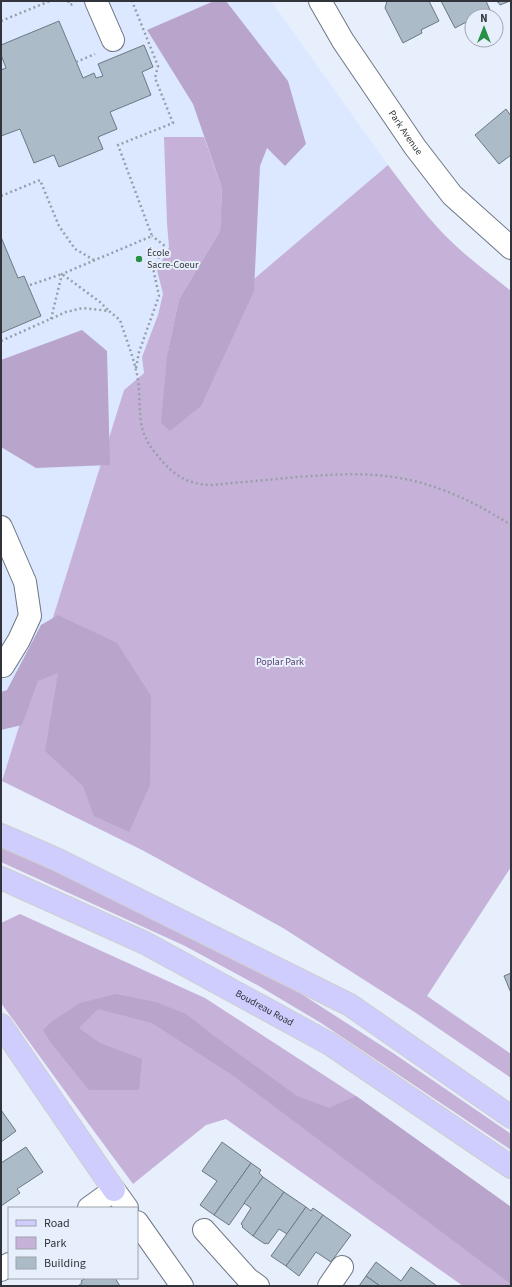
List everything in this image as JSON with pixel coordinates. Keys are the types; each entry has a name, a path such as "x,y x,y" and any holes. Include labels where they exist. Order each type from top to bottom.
{"main road":[{"path":"1,835 56,859 350,1005 511,1117"},
{"name":"Boudreau Road","path":"1,878 145,943 330,1044 511,1167"},
{"path":"1,1025 114,1190"}],"street":[{"path":"96,1 113,40"},
{"name":"Park Avenue","path":"320,1 343,41 415,147 452,195 511,248"},
{"path":"1,527 26,582 30,616 19,640 3,666 1,666"},
{"path":"90,1207 114,1190 126,1207"},
{"path":"138,1223 182,1286"},
{"path":"204,1230 249,1284"},
{"path":"328,1286 342,1268"}],"path":[{"path":"1,21 50,1"},
{"path":"132,1 158,66 155,78 173,123 118,145 152,236 165,246 153,268 159,296 139,352 136,369"},
{"path":"1,196 40,180 60,226 75,249 95,260"},
{"path":"30,285 62,274 152,236"},
{"path":"62,274 100,302 120,320 136,369 141,419 146,439 165,466 184,480 204,485 214,485 336,474 365,474 393,477 449,492 475,503 511,525"},
{"path":"51,320 62,274"},
{"path":"1,341 66,312 83,308 109,311"}],"shaded area":[{"name":"École Sacre-Coeur","path":"1,1 271,1 388,165 124,390 2,781"},
{"path":"214,1 226,1 288,81 306,144 285,166 267,148 260,166 254,291 201,406 170,431 161,423 167,356 179,299 220,231 222,188 193,104 147,30"},
{"path":"82,330 107,351 110,465 36,468 1,447 1,360"},
{"path":"58,615 117,643 151,696 150,785 129,832 94,816 83,786 45,751 58,673 38,681 22,725 1,730 1,692 7,690 41,625"},
{"path":"116,994 156,1002 186,1014 297,1096 329,1108 356,1096 511,1207 511,1284 235,1077 152,1023 98,1009 79,1028 100,1043 142,1059 139,1090 89,1090 51,1043 43,1030 51,1022 80,1003"}],"green space":[{"name":"Poplar Park","path":"164,137 204,137 222,188 220,231 179,299 168,352 388,165 420,207 446,237 469,258 511,291 511,867 427,996 511,1054 511,1078 416,1013 283,928 144,851 2,781 124,390 144,373 142,357 158,315 163,294 157,270 169,247"},
{"path":"1,847 91,887 286,984 393,1053 511,1134 511,1150 321,1023 259,986 185,946 1,862"},
{"path":"20,914 205,998 356,1096 511,1207 511,1286 463,1286 226,1119 206,1125 133,1184 1,1003 1,923"}],"building":[{"path":"387,1 429,1 439,21 421,30 422,33 403,43 385,8"},
{"path":"441,1 486,1 489,8 464,8 464,23 455,28"},
{"path":"497,1 510,1 500,5"},
{"path":"59,21 83,78 94,73 96,78 103,76 98,64 144,45 153,67 142,72 151,95 110,112 117,129 98,137 103,149 59,167 54,155 34,163 20,129 1,136 1,70 6,68 1,55 1,45"},
{"path":"506,109 511,116 511,155 499,164 475,135"},
{"path":"1,237 18,278 24,276 41,316 1,333"},
{"path":"511,973 511,993 504,976"},
{"path":"1,1110 16,1131 1,1142"},
{"path":"222,1142 251,1163 214,1215 200,1205 217,1181 202,1171"},
{"path":"26,1147 43,1172 17,1189 20,1193 1,1206 1,1163"},
{"path":"251,1163 261,1170 259,1173 263,1177 229,1225 214,1215"},
{"path":"263,1177 284,1192 253,1236 242,1227 243,1226 241,1224 251,1208 244,1203"},
{"path":"284,1192 306,1207 287,1234 279,1229 268,1244 265,1244 253,1236"},
{"path":"306,1207 311,1211 313,1208 323,1215 286,1266 271,1256"},
{"path":"323,1215 351,1235 331,1262 316,1252 299,1276 286,1266"},
{"path":"376,1262 401,1281 411,1267 437,1286 380,1286 366,1276"},
{"path":"366,1276 380,1286 359,1286"},
{"path":"84,1279 116,1279 120,1286 78,1286 82,1283 81,1281"}],"place":[{"name":"École Sacre-Coeur","path":"139,259"}]}
